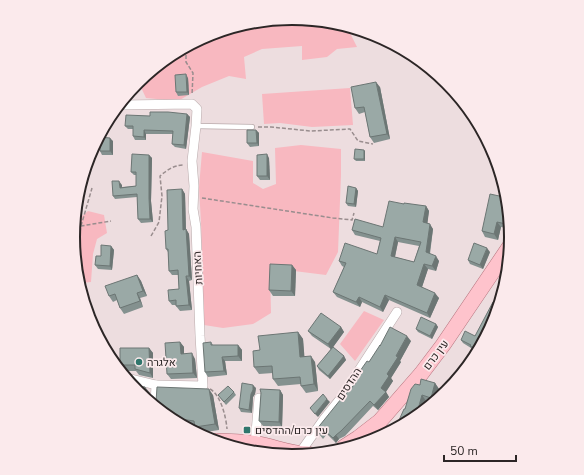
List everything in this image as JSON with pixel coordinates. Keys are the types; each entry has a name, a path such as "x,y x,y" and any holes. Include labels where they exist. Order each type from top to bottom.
{"main road":[{"name":"עין כרם","path":"353,441 380,421 423,372 504,255"},
{"path":"232,442 255,444 269,449"}],"street":[{"path":"126,105 192,104"},
{"name":"האחיות","path":"192,104 197,110 192,165 203,386"},
{"name":"ההדסים","path":"305,450 324,420 341,398 397,312"},
{"path":"134,380 156,385 203,386"},
{"path":"155,400 156,385"},
{"path":"255,444 259,398"}],"lane":[{"path":"196,126 252,127"}],"path":[{"path":"186,53 186,62 193,73 192,104"},
{"path":"252,127 271,126 311,131 350,129 358,141 373,144"},
{"path":"151,236 159,222 162,196 160,176 167,170 179,165 192,165"},
{"path":"80,232 92,188"},
{"path":"193,197 352,220 354,213"},
{"path":"81,226 111,221"},
{"path":"203,386 215,391 218,396 226,419 227,440"}],"shaded area":[{"path":"278,25 306,25 350,33 357,47 337,49 327,57 302,60 302,46 262,49 244,57 246,79 229,76 202,87 178,101 146,98 141,88 174,61 186,53 211,41 237,32"},
{"path":"350,88 353,125 312,127 280,123 264,124 262,94"},
{"path":"301,145 341,149 338,252 326,275 270,268 271,313 253,324 223,328 204,325 199,187 202,152 253,161 253,183 263,189 276,184 275,148"},
{"path":"88,211 104,215 107,233 97,239 93,254 91,282 85,283 81,265 80,217"},
{"path":"364,311 384,320 355,361 340,344"}],"building":[{"path":"186,74 187,92 176,92 175,75"},
{"path":"376,82 387,134 370,137 364,107 355,108 351,87"},
{"path":"150,112 187,114 184,145 172,144 173,131 144,130 144,137 133,136 133,126 125,126 126,115 150,116"},
{"path":"247,130 256,130 257,143 247,143"},
{"path":"105,137 110,138 110,151 100,151 100,146"},
{"path":"355,149 364,150 364,159 354,159"},
{"path":"132,154 149,155 150,219 138,219 137,194 113,196 112,181 119,181 120,188 136,186 136,172 131,172"},
{"path":"267,154 267,176 257,176 257,155"},
{"path":"348,186 356,188 354,204 346,203"},
{"path":"182,189 183,230 186,229 188,259 189,276 186,276 189,305 176,306 176,300 169,301 168,290 179,289 178,270 169,271 168,249 166,249 165,231 168,230 167,190"},
{"path":"490,194 500,196 504,224 497,222 494,234 482,231"},
{"path":"389,201 426,206 423,222 430,224 426,252 436,256 432,266 424,264 417,285 435,293 427,313 385,295 380,307 359,297 356,302 333,292 346,263 339,261 345,243 377,254 381,238 352,230 355,219 383,227","holes":["395,237 421,242 414,262 391,256"]},
{"path":"474,243 487,248 480,265 468,260"},
{"path":"101,245 111,246 110,266 95,265 96,256 101,256"},
{"path":"270,264 292,265 291,291 269,290"},
{"path":"137,275 143,291 137,293 140,301 120,308 115,294 109,296 105,286"},
{"path":"493,302 493,306 483,331 474,348 461,340 465,331 475,336"},
{"path":"321,313 341,327 328,344 308,331"},
{"path":"421,317 436,324 430,336 416,329"},
{"path":"390,327 407,336 396,356 398,357 387,374 389,376 381,388 386,392 374,405 370,401 333,438 324,430 320,434 316,430 356,383 353,381 380,346"},
{"path":"298,332 300,357 311,356 314,384 301,386 300,377 273,379 272,366 254,367 253,351 260,350 258,336"},
{"path":"180,342 181,354 192,353 193,373 167,374 165,343"},
{"path":"211,342 211,345 238,345 238,356 222,357 224,371 205,372 203,343"},
{"path":"333,347 344,356 328,376 317,366"},
{"name":"אלגרה","path":"120,348 149,348 150,373 135,369 135,365 122,365 120,363"},
{"path":"421,379 435,383 431,398 422,395 418,408 398,422 405,409 411,389 415,384 420,385"},
{"path":"242,383 253,385 249,410 239,408"},
{"path":"228,386 234,392 224,402 218,395"},
{"path":"157,387 209,389 215,424 196,427 194,421 182,419 156,400"},
{"path":"260,389 280,390 279,422 259,421"},
{"path":"323,394 327,399 315,414 310,408"}],"place":[{"name":"אלגרה","path":"139,362"},
{"name":"עין כרם/ההדסים","path":"247,430"}]}
